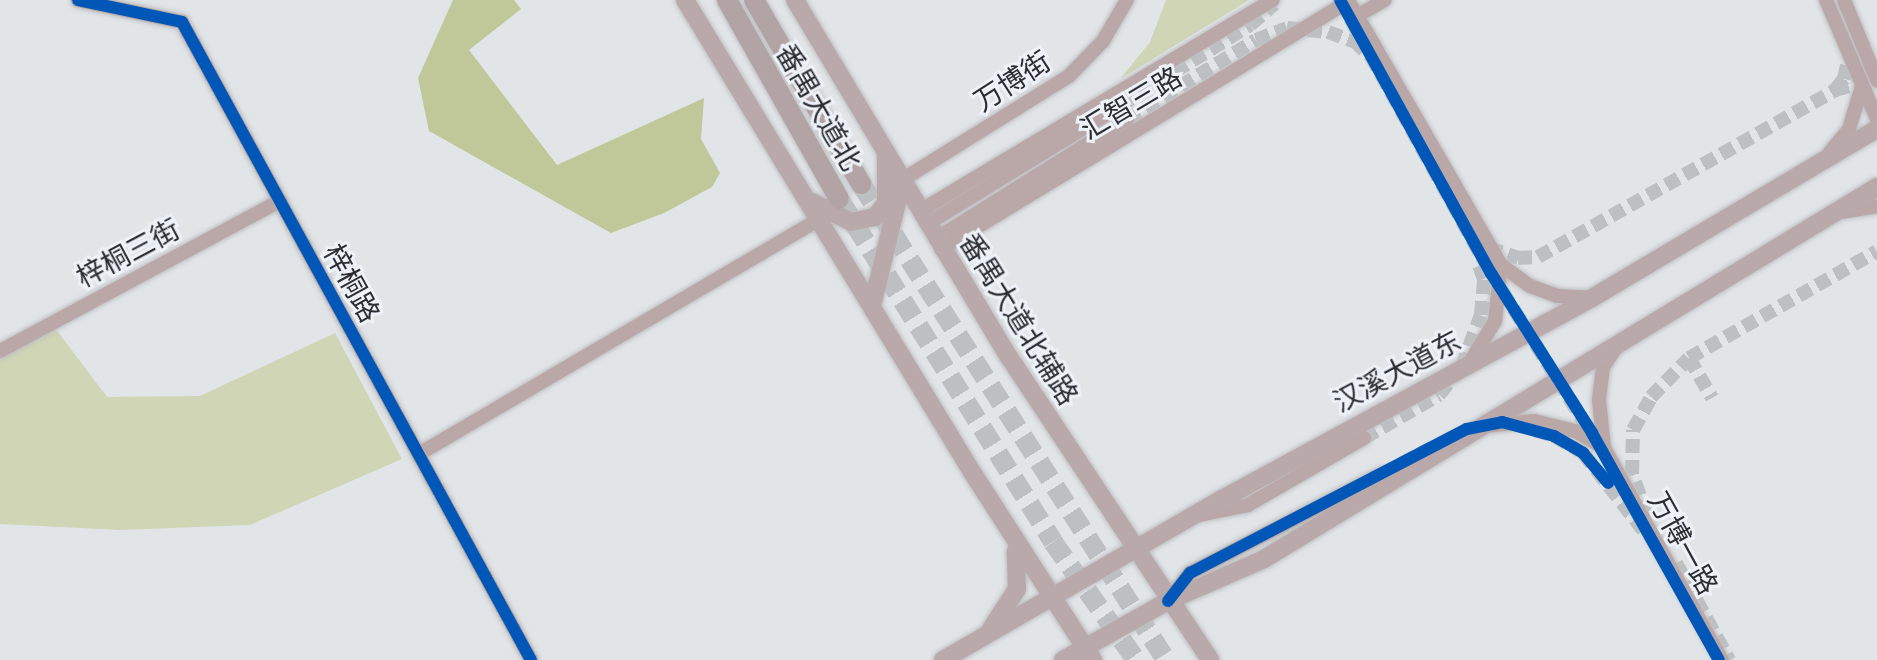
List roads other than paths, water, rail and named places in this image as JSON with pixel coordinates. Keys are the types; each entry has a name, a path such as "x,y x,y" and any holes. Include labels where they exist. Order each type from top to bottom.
{"highway":[{"name":"番禺大道北","path":"727,0 839,199"},
{"name":"番禺大道北","path":"754,0 861,184"}],"main road":[{"path":"685,0 873,302 1012,537 1088,654"},
{"name":"番禺大道北辅路","path":"795,0 931,231 1134,551 1210,660"},
{"name":"汉溪大道东","path":"943,660 1194,515 1592,298 1877,129"},
{"path":"806,198 851,222 875,217 888,192 886,153"},
{"path":"873,302 902,180"},
{"path":"1063,660 1088,654 1168,601 1264,559 1877,187"},
{"path":"985,635 1017,589 1020,574 1012,537"}],"street":[{"name":"梓桐路","path":"78,0 182,22 531,660"},
{"name":"万博街","path":"902,180 1069,76 1103,41 1127,0"},
{"name":"汇智三路","path":"931,231 1273,0"},
{"path":"1357,16 1385,0"},
{"path":"1826,0 1877,119"},
{"path":"1844,0 1877,80"},
{"name":"汇智三路","path":"931,231 1348,1"},
{"path":"1348,1 1501,265 1530,286 1557,296 1592,298"},
{"path":"1820,163 1849,129 1862,86"},
{"path":"931,231 1124,112"},
{"name":"梓桐三街","path":"0,351 280,201"},
{"path":"1832,214 1877,206"},
{"path":"419,454 820,219"},
{"path":"1470,362 1495,321 1501,265"},
{"path":"1604,448 1599,400 1603,367 1622,339"},
{"path":"1485,426 1534,421 1575,431 1604,448"},
{"path":"1194,515 1248,505 1364,438"},
{"name":"万博一路","path":"1604,448 1722,660"},
{"path":"1168,601 1190,573 1382,474"}],"tunnel":[{"path":"1340,0 1491,273 1601,449"},
{"path":"1121,105 1250,25 1274,4"},
{"path":"1127,119 1256,40 1287,28 1328,32 1356,42 1364,51"},
{"path":"1835,90 1844,79 1850,51"},
{"path":"1488,248 1518,258 1538,257 1835,90 1877,79"},
{"path":"861,184 1166,660"},
{"path":"839,199 1053,542 1136,660"},
{"path":"1647,515 1632,474 1633,430 1651,397 1689,358 1877,251"},
{"path":"1364,438 1439,395 1462,366 1481,315 1484,279 1479,265"},
{"path":"1689,358 1712,398"},
{"path":"1515,424 1554,436 1583,453 1647,535"},
{"path":"1382,474 1435,446"},
{"path":"1676,563 1729,660"}]}
